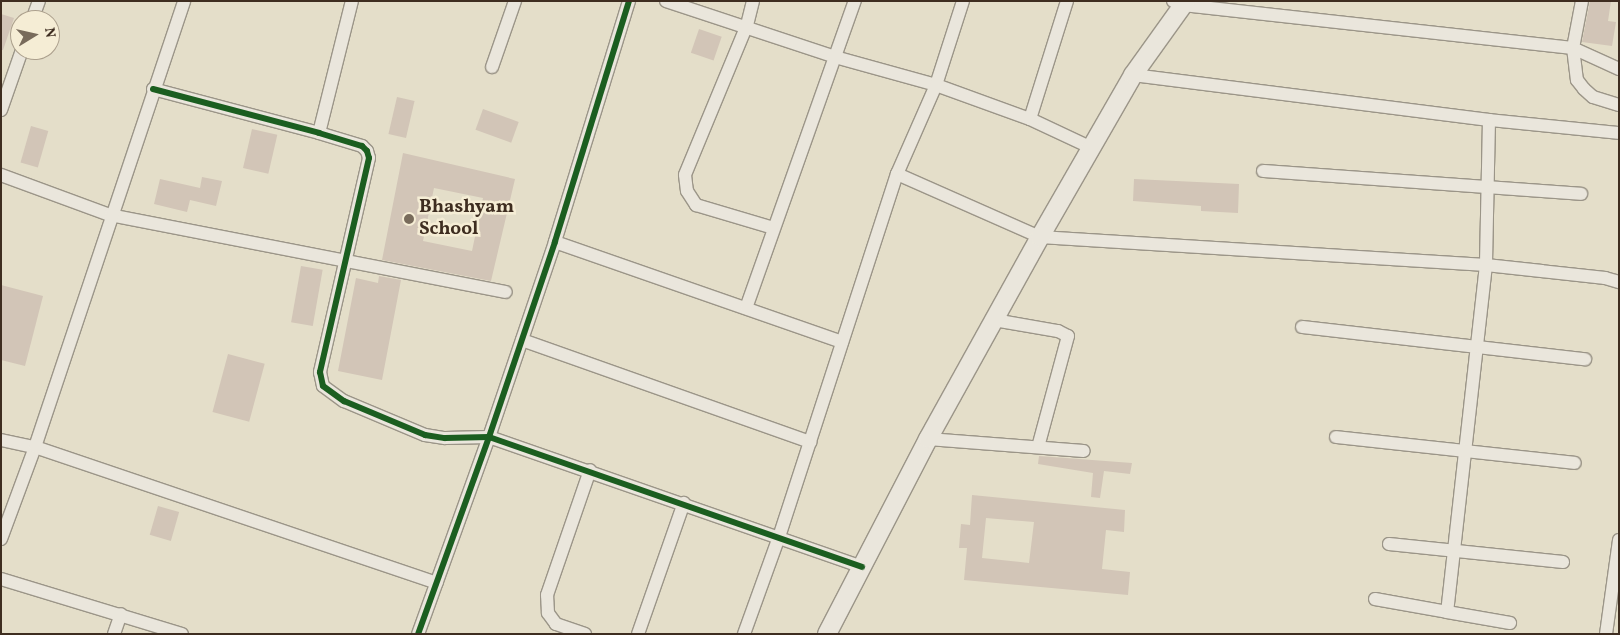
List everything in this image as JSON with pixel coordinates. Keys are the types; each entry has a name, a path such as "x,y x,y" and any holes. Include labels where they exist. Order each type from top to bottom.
{"street":[{"path":"1,539 35,447 110,215 184,1"},
{"path":"318,133 352,1"},
{"path":"492,67 515,1"},
{"path":"418,634 489,437 555,242 629,1"},
{"path":"666,1 747,26 835,57 936,85 1030,119 1092,148"},
{"path":"753,1 747,26 685,175 687,192 696,205 772,228"},
{"path":"746,308 772,228 856,1"},
{"path":"744,634 779,537 897,174 936,85 963,1"},
{"path":"1030,119 1067,1"},
{"path":"1582,1 1573,48 1577,80 1584,89 1606,102 1619,105"},
{"path":"827,634 928,439 1040,237 1134,75 1181,3 1573,48 1619,69"},
{"path":"1,110 18,60"},
{"path":"1134,75 1489,120 1619,133"},
{"path":"153,89 362,146 369,158 320,372 323,386 344,400 425,435 445,438 489,437 590,470 862,567"},
{"path":"1448,612 1486,265 1489,120"},
{"path":"1263,171 1487,189 1581,194"},
{"path":"897,174 1040,237 1486,265 1605,278 1619,282"},
{"path":"1,175 110,215 506,292"},
{"path":"555,242 842,342"},
{"path":"994,320 1058,330 1068,336 1038,447"},
{"path":"1302,327 1585,359"},
{"path":"522,340 810,442"},
{"path":"1336,438 1575,464"},
{"path":"928,439 1084,450"},
{"path":"1,440 35,447 437,583"},
{"path":"585,634 556,624 548,612 547,595 590,470"},
{"path":"638,634 684,503"},
{"path":"1606,634 1619,540"},
{"path":"1389,544 1563,562"},
{"path":"1,579 182,634"},
{"path":"1376,599 1510,623"},
{"path":"114,634 121,614"}],"building":[{"path":"1590,1 1611,1 1608,21 1616,22 1612,46 1582,42"},
{"path":"1,14 10,17 10,30 3,50 1,50"},
{"path":"699,29 722,37 714,60 691,53"},
{"path":"397,97 415,101 406,138 388,134"},
{"path":"483,109 519,122 511,143 475,130"},
{"path":"31,126 48,131 38,167 21,163"},
{"path":"252,129 277,135 268,174 243,168"},
{"name":"Bhashyam School","path":"403,153 515,179 491,281 382,260","holes":["434,188 483,198 472,251 423,241"]},
{"path":"202,177 222,181 216,206 190,200 187,212 154,204 160,179 200,188"},
{"path":"1134,179 1239,184 1238,213 1201,211 1201,206 1133,201"},
{"path":"301,266 323,270 313,326 291,322"},
{"path":"379,276 401,280 382,380 338,371 356,278 378,283"},
{"path":"1,285 43,296 25,366 1,360"},
{"path":"228,354 265,364 249,422 212,412"},
{"path":"1039,456 1132,463 1130,474 1104,471 1100,498 1091,497 1093,473 1038,464"},
{"path":"972,495 1125,510 1124,532 1106,530 1102,569 1130,572 1128,595 964,580 967,548 959,548 961,524 970,525","holes":["986,518 1034,522 1029,563 982,558"]},
{"path":"158,506 179,512 171,541 150,535"}],"cycle path":[{"path":"629,1 555,242 489,437 862,567"},
{"path":"153,89 319,133 362,146 367,151 369,158 320,372 323,386 344,401 425,435 445,438 489,437 418,634"}],"place":[{"name":"Bhashyam School","path":"409,219"}]}
